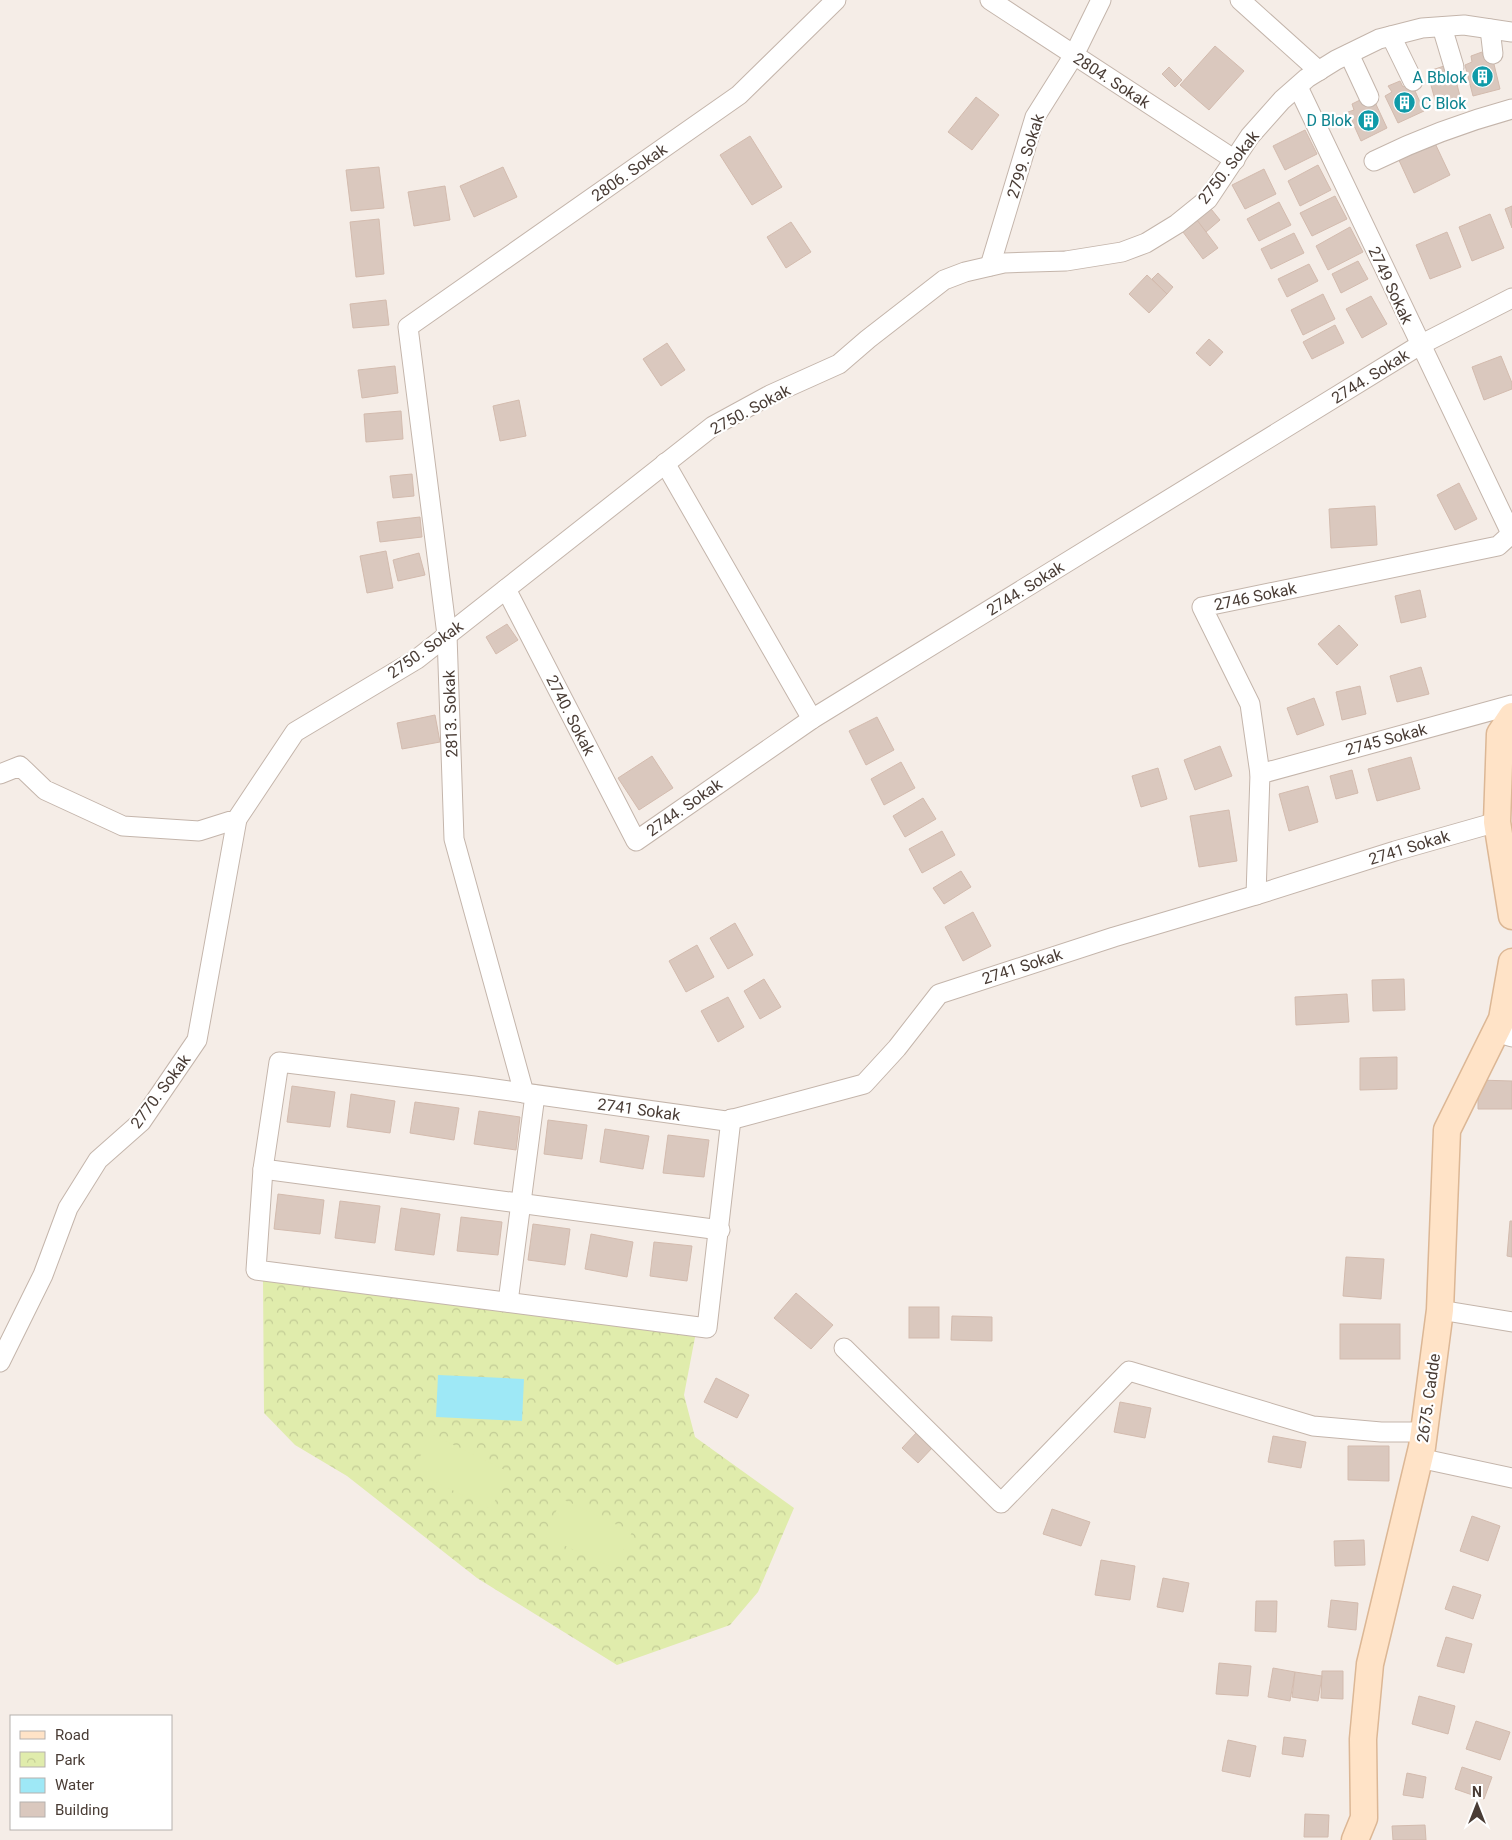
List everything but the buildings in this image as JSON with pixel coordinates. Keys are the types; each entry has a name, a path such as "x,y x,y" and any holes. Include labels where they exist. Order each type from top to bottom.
{"street":[{"name":"2806. Sokak","path":"408,327 739,95 836,0"},
{"name":"2804. Sokak","path":"990,0 1235,160"},
{"name":"2799. Sokak","path":"990,266 1035,118 1074,55 1101,0"},
{"path":"1240,0 1319,71"},
{"name":"2750. Sokak","path":"237,818 295,732 417,658 713,426 770,395 839,364 944,280 965,272 1004,263 1066,261 1122,252 1146,243 1177,224 1208,199 1250,136 1282,100 1307,78 1319,71 1379,39 1422,28 1464,24 1512,32"},
{"path":"1442,26 1454,67"},
{"path":"1490,28 1493,54"},
{"path":"1391,36 1413,81"},
{"path":"1349,54 1370,97"},
{"name":"2749 Sokak","path":"1298,87 1509,529 1509,536"},
{"path":"1374,161 1466,122 1512,109"},
{"name":"2744. Sokak","path":"636,841 812,719 1420,345 1512,298"},
{"name":"2813. Sokak","path":"408,327 447,635 454,839 530,1094"},
{"path":"665,464 812,719"},
{"name":"2746 Sokak","path":"1256,895 1260,774 1250,704 1202,607 1498,546 1509,536"},
{"name":"2740. Sokak","path":"506,589 636,841"},
{"name":"2745 Sokak","path":"1260,774 1512,704"},
{"path":"1512,716 1500,734 1498,822 1512,916"},
{"path":"0,774 20,766 45,790 124,826 199,831 237,818"},
{"name":"2770. Sokak","path":"0,1362 43,1276 68,1208 98,1160 141,1122 197,1040 237,818"},
{"name":"2741 Sokak","path":"263,1169 279,1062 726,1121 864,1084 897,1048 939,994 1114,937 1395,851 1498,822"},
{"name":"2675. Cadde","path":"1355,1840 1364,1818 1363,1739 1370,1664 1422,1448 1440,1310 1447,1130 1504,1035 1502,1019 1512,962"},
{"path":"508,1302 520,1204 530,1094"},
{"path":"720,1230 263,1169 256,1270 707,1328 720,1230 731,1120"},
{"path":"1440,1310 1512,1322"},
{"path":"844,1348 1001,1503 1129,1371 1313,1426 1381,1432 1424,1432"},
{"path":"1419,1458 1512,1478"}],"green space":[{"path":"263,1279 696,1332 684,1395 695,1437 794,1508 758,1592 730,1625 617,1665 477,1578 347,1476 295,1445 264,1413"},
{"path":"431,1434 509,1472 491,1509 413,1471"},
{"path":"562,1499 632,1532 615,1569 544,1536"}],"water":[{"path":"438,1375 524,1379 522,1421 436,1417"}],"place":[{"name":"A Bblok","path":"1483,77"},
{"name":"C Blok","path":"1405,103"},
{"name":"D Blok","path":"1368,120"}]}
